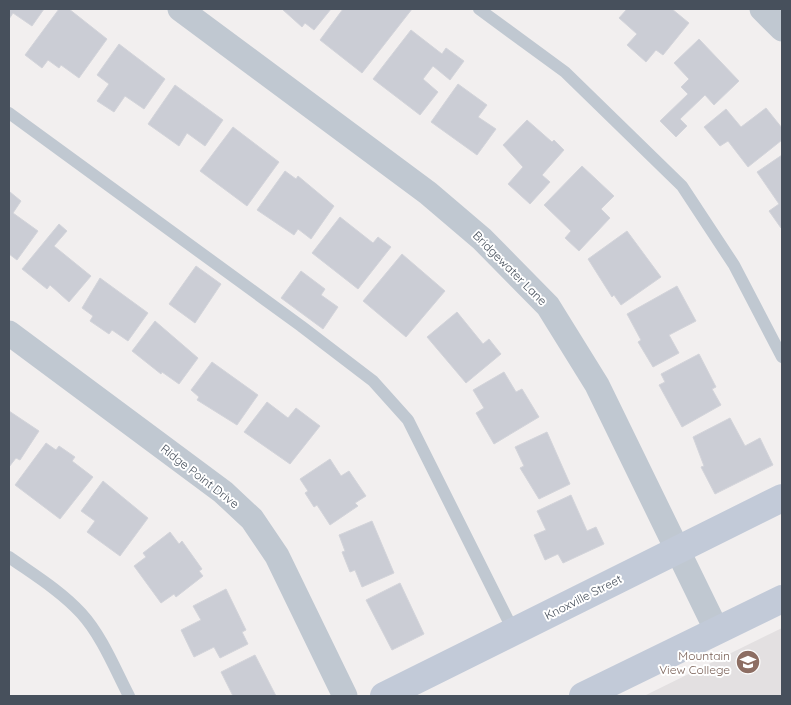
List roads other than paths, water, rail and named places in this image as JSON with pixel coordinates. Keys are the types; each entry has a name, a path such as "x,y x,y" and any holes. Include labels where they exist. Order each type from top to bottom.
{"street":[{"name":"Bridgewater Lane","path":"180,9 428,193 482,239 548,306 597,385 717,631"},
{"path":"762,9 782,29"},
{"name":"Ridge Point Drive","path":"9,333 223,492 252,519 277,556 345,696"},
{"name":"Knoxville Street","path":"384,696 782,498"},
{"path":"583,696 782,599"}],"lane":[{"path":"479,9 565,72 682,186 734,265 782,357"},
{"path":"9,113 301,326 373,381 408,420 514,632"},
{"path":"9,557 57,592 81,613 99,638 129,696"}],"place":[{"name":"Mountain View College","path":"748,662"}]}
